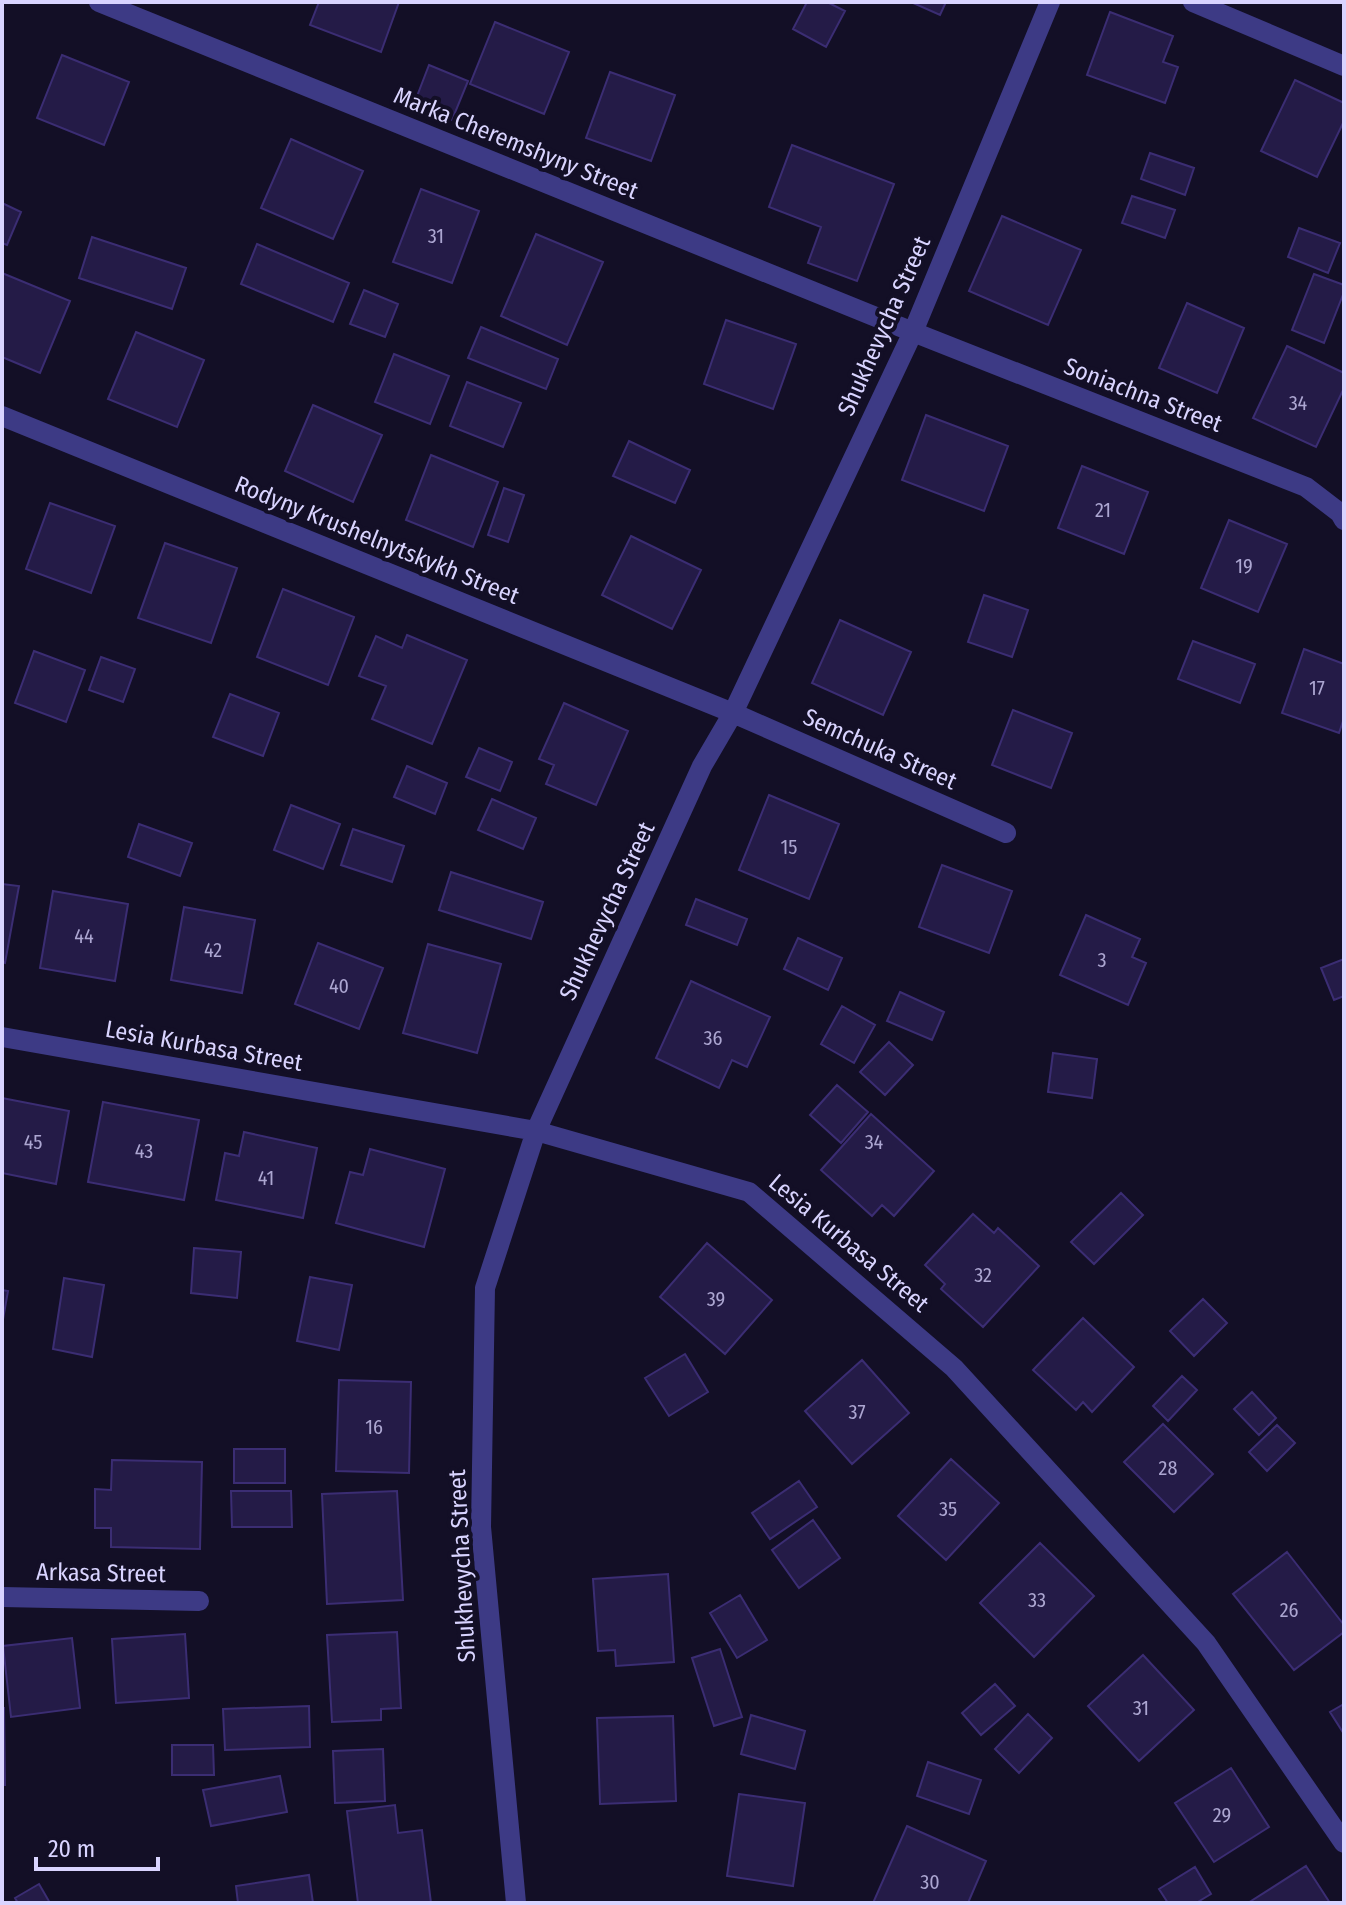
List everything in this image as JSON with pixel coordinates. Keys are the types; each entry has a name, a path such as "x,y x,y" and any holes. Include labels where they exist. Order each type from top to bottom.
{"street":[{"name":"Marka Cheremshyny Street","path":"99,2 913,332"},
{"name":"Shukhevycha Street","path":"516,1903 481,1527 485,1288 536,1131 702,766 733,713 913,332 1050,2"},
{"path":"1193,2 1344,66"},
{"name":"Soniachna Street","path":"913,332 1306,487 1340,513 1344,520"},
{"name":"Rodyny Krushelnytskykh Street","path":"2,416 733,713"},
{"name":"Semchuka Street","path":"733,713 1006,833"},
{"name":"Lesia Kurbasa Street","path":"2,1037 536,1131 749,1192 954,1368 1206,1643 1344,1843"},
{"name":"Arkasa Street","path":"2,1597 199,1601"}],"building":[{"path":"319,2 399,2 381,52 310,25"},
{"path":"807,2 827,2 845,11 826,47 793,29"},
{"path":"911,2 946,2 940,15"},
{"path":"1110,12 1173,36 1163,62 1178,67 1165,103 1087,75"},
{"path":"495,22 569,52 544,114 470,84"},
{"path":"62,55 129,82 104,145 37,118"},
{"path":"429,65 468,81 452,120 414,104"},
{"path":"610,72 675,95 651,161 586,138"},
{"path":"1295,80 1344,103 1344,121 1317,177 1261,151"},
{"path":"291,139 363,171 333,239 261,208"},
{"path":"792,145 894,184 857,281 808,263 821,227 769,207"},
{"path":"1150,153 1194,168 1185,195 1141,179"},
{"path":"421,189 479,211 452,283 393,262"},
{"path":"1132,196 1175,210 1165,238 1122,223"},
{"path":"2,203 21,212 7,245 2,243"},
{"path":"1002,216 1081,250 1048,325 969,291"},
{"path":"1299,228 1340,243 1328,273 1288,257"},
{"path":"536,234 603,262 567,345 501,316"},
{"path":"92,237 186,268 172,309 79,278"},
{"path":"257,244 349,283 333,322 241,284"},
{"path":"2,273 70,301 40,373 2,357"},
{"path":"1314,274 1344,285 1324,343 1292,330"},
{"path":"364,290 398,304 385,337 350,324"},
{"path":"1187,303 1244,328 1217,393 1159,368"},
{"path":"726,320 796,344 773,409 704,384"},
{"path":"481,327 558,359 546,389 468,358"},
{"path":"136,332 204,360 177,427 108,399"},
{"path":"1287,346 1344,373 1344,388 1316,447 1253,418"},
{"path":"394,354 449,376 430,424 375,402"},
{"path":"467,382 521,403 503,447 450,426"},
{"path":"313,405 382,435 353,502 285,471"},
{"path":"926,415 1008,446 984,511 902,480"},
{"path":"629,441 690,470 675,503 613,476"},
{"path":"431,455 498,482 473,547 406,520"},
{"path":"1082,466 1148,492 1124,554 1058,528"},
{"path":"504,488 524,495 508,542 488,535"},
{"path":"50,503 115,526 91,593 26,569"},
{"path":"1229,520 1287,544 1258,612 1201,588"},
{"path":"631,536 701,570 672,629 602,595"},
{"path":"165,543 237,568 211,643 138,618"},
{"path":"283,589 354,617 328,685 257,657"},
{"path":"984,595 1028,610 1012,657 968,642"},
{"path":"840,620 911,652 883,715 812,683"},
{"path":"407,635 467,660 432,744 372,719 386,686 359,676 376,636 402,648"},
{"path":"1193,641 1255,664 1240,703 1178,679"},
{"path":"1304,649 1344,664 1344,718 1339,733 1282,713"},
{"path":"34,651 85,670 66,722 15,703"},
{"path":"101,657 135,669 123,702 89,690"},
{"path":"230,694 279,713 263,756 213,737"},
{"path":"564,703 628,731 596,805 546,784 554,765 539,759"},
{"path":"1013,710 1072,733 1051,788 992,765"},
{"path":"479,748 512,762 500,791 466,777"},
{"path":"407,766 447,783 435,814 394,797"},
{"path":"769,795 839,824 809,899 739,870"},
{"path":"492,799 536,818 523,849 478,830"},
{"path":"291,805 340,824 323,869 274,850"},
{"path":"139,824 192,843 180,876 128,857"},
{"path":"353,829 404,846 392,882 341,865"},
{"path":"942,865 1012,891 989,953 919,927"},
{"path":"451,872 543,902 531,939 439,910"},
{"path":"2,884 19,886 5,963 2,962"},
{"path":"53,891 128,904 115,981 40,968"},
{"path":"696,899 747,919 737,945 686,925"},
{"path":"184,907 255,920 242,993 171,980"},
{"path":"1086,915 1140,939 1132,957 1146,963 1128,1005 1060,975"},
{"path":"798,938 842,958 828,990 784,969"},
{"path":"318,943 383,968 359,1029 295,1004"},
{"path":"428,944 501,964 477,1053 403,1033"},
{"path":"1344,959 1344,996 1334,1000 1321,968"},
{"path":"691,981 770,1017 747,1067 732,1060 719,1088 656,1058"},
{"path":"900,992 944,1012 932,1040 887,1021"},
{"path":"842,1006 875,1025 854,1063 821,1044"},
{"path":"889,1042 913,1065 885,1095 860,1072"},
{"path":"1053,1053 1097,1059 1092,1098 1048,1092"},
{"path":"837,1085 868,1112 841,1143 810,1115"},
{"path":"2,1098 69,1111 56,1184 2,1173"},
{"path":"103,1102 199,1120 184,1200 88,1182"},
{"path":"871,1114 934,1171 894,1216 882,1205 872,1216 821,1170"},
{"path":"244,1132 317,1148 303,1218 216,1200 225,1153 239,1156"},
{"path":"370,1149 445,1169 424,1247 336,1223 350,1172 363,1175"},
{"path":"1121,1193 1143,1215 1094,1264 1071,1242"},
{"path":"973,1214 994,1233 998,1228 1039,1266 983,1327 941,1289 945,1284 925,1265"},
{"path":"707,1243 772,1300 725,1354 660,1297"},
{"path":"194,1248 241,1252 237,1298 191,1293"},
{"path":"310,1277 352,1285 339,1350 297,1341"},
{"path":"64,1278 104,1285 92,1357 53,1349"},
{"path":"2,1290 8,1291 2,1325"},
{"path":"1203,1299 1227,1323 1194,1356 1170,1331"},
{"path":"1083,1318 1134,1367 1092,1412 1083,1402 1076,1410 1033,1370"},
{"path":"685,1354 708,1392 669,1416 645,1378"},
{"path":"862,1360 909,1413 852,1464 805,1411"},
{"path":"1182,1376 1197,1390 1168,1421 1153,1406"},
{"path":"339,1380 411,1382 409,1473 336,1471"},
{"path":"1252,1392 1276,1418 1259,1435 1234,1409"},
{"path":"1163,1424 1213,1474 1174,1512 1124,1462"},
{"path":"1277,1425 1295,1443 1267,1471 1249,1452"},
{"path":"234,1449 285,1449 285,1483 234,1483"},
{"path":"951,1459 999,1503 946,1560 898,1516"},
{"path":"112,1460 202,1462 200,1549 111,1547 111,1528 95,1528 95,1489 111,1490"},
{"path":"799,1481 817,1507 770,1539 752,1513"},
{"path":"231,1491 291,1491 292,1527 232,1527"},
{"path":"397,1491 403,1600 327,1604 322,1494"},
{"path":"813,1520 840,1558 799,1588 772,1550"},
{"path":"1040,1543 1094,1596 1034,1657 980,1603"},
{"path":"1287,1552 1344,1625 1344,1632 1294,1670 1233,1594"},
{"path":"668,1574 674,1662 616,1666 615,1650 598,1651 593,1579"},
{"path":"740,1595 767,1640 737,1658 710,1613"},
{"path":"397,1632 401,1708 381,1709 381,1720 332,1722 327,1635"},
{"path":"185,1634 189,1698 116,1703 112,1639"},
{"path":"72,1638 80,1708 11,1717 3,1646"},
{"path":"720,1649 742,1717 714,1726 692,1658"},
{"path":"1143,1655 1194,1710 1139,1761 1088,1706"},
{"path":"995,1684 1015,1706 981,1735 962,1713"},
{"path":"1344,1704 1344,1734 1330,1712"},
{"path":"309,1706 310,1747 225,1750 223,1709"},
{"path":"4,1708 5,1785 2,1785"},
{"path":"1028,1714 1052,1738 1019,1773 995,1749"},
{"path":"751,1715 805,1731 795,1769 741,1754"},
{"path":"673,1716 676,1801 600,1804 597,1718"},
{"path":"172,1745 213,1745 214,1775 172,1775"},
{"path":"383,1749 385,1801 335,1803 333,1751"},
{"path":"928,1762 981,1780 969,1814 917,1796"},
{"path":"1231,1768 1269,1827 1214,1862 1175,1803"},
{"path":"280,1776 287,1812 211,1826 203,1790"},
{"path":"739,1794 805,1803 793,1886 727,1876"},
{"path":"395,1805 398,1833 422,1830 431,1903 358,1903 347,1811"},
{"path":"907,1826 986,1861 968,1903 873,1903"},
{"path":"1306,1866 1330,1903 1248,1903"},
{"path":"1195,1867 1211,1894 1196,1903 1168,1903 1159,1889"},
{"path":"309,1875 313,1903 238,1903 236,1886"},
{"path":"39,1884 50,1903 18,1903 15,1898"}]}
